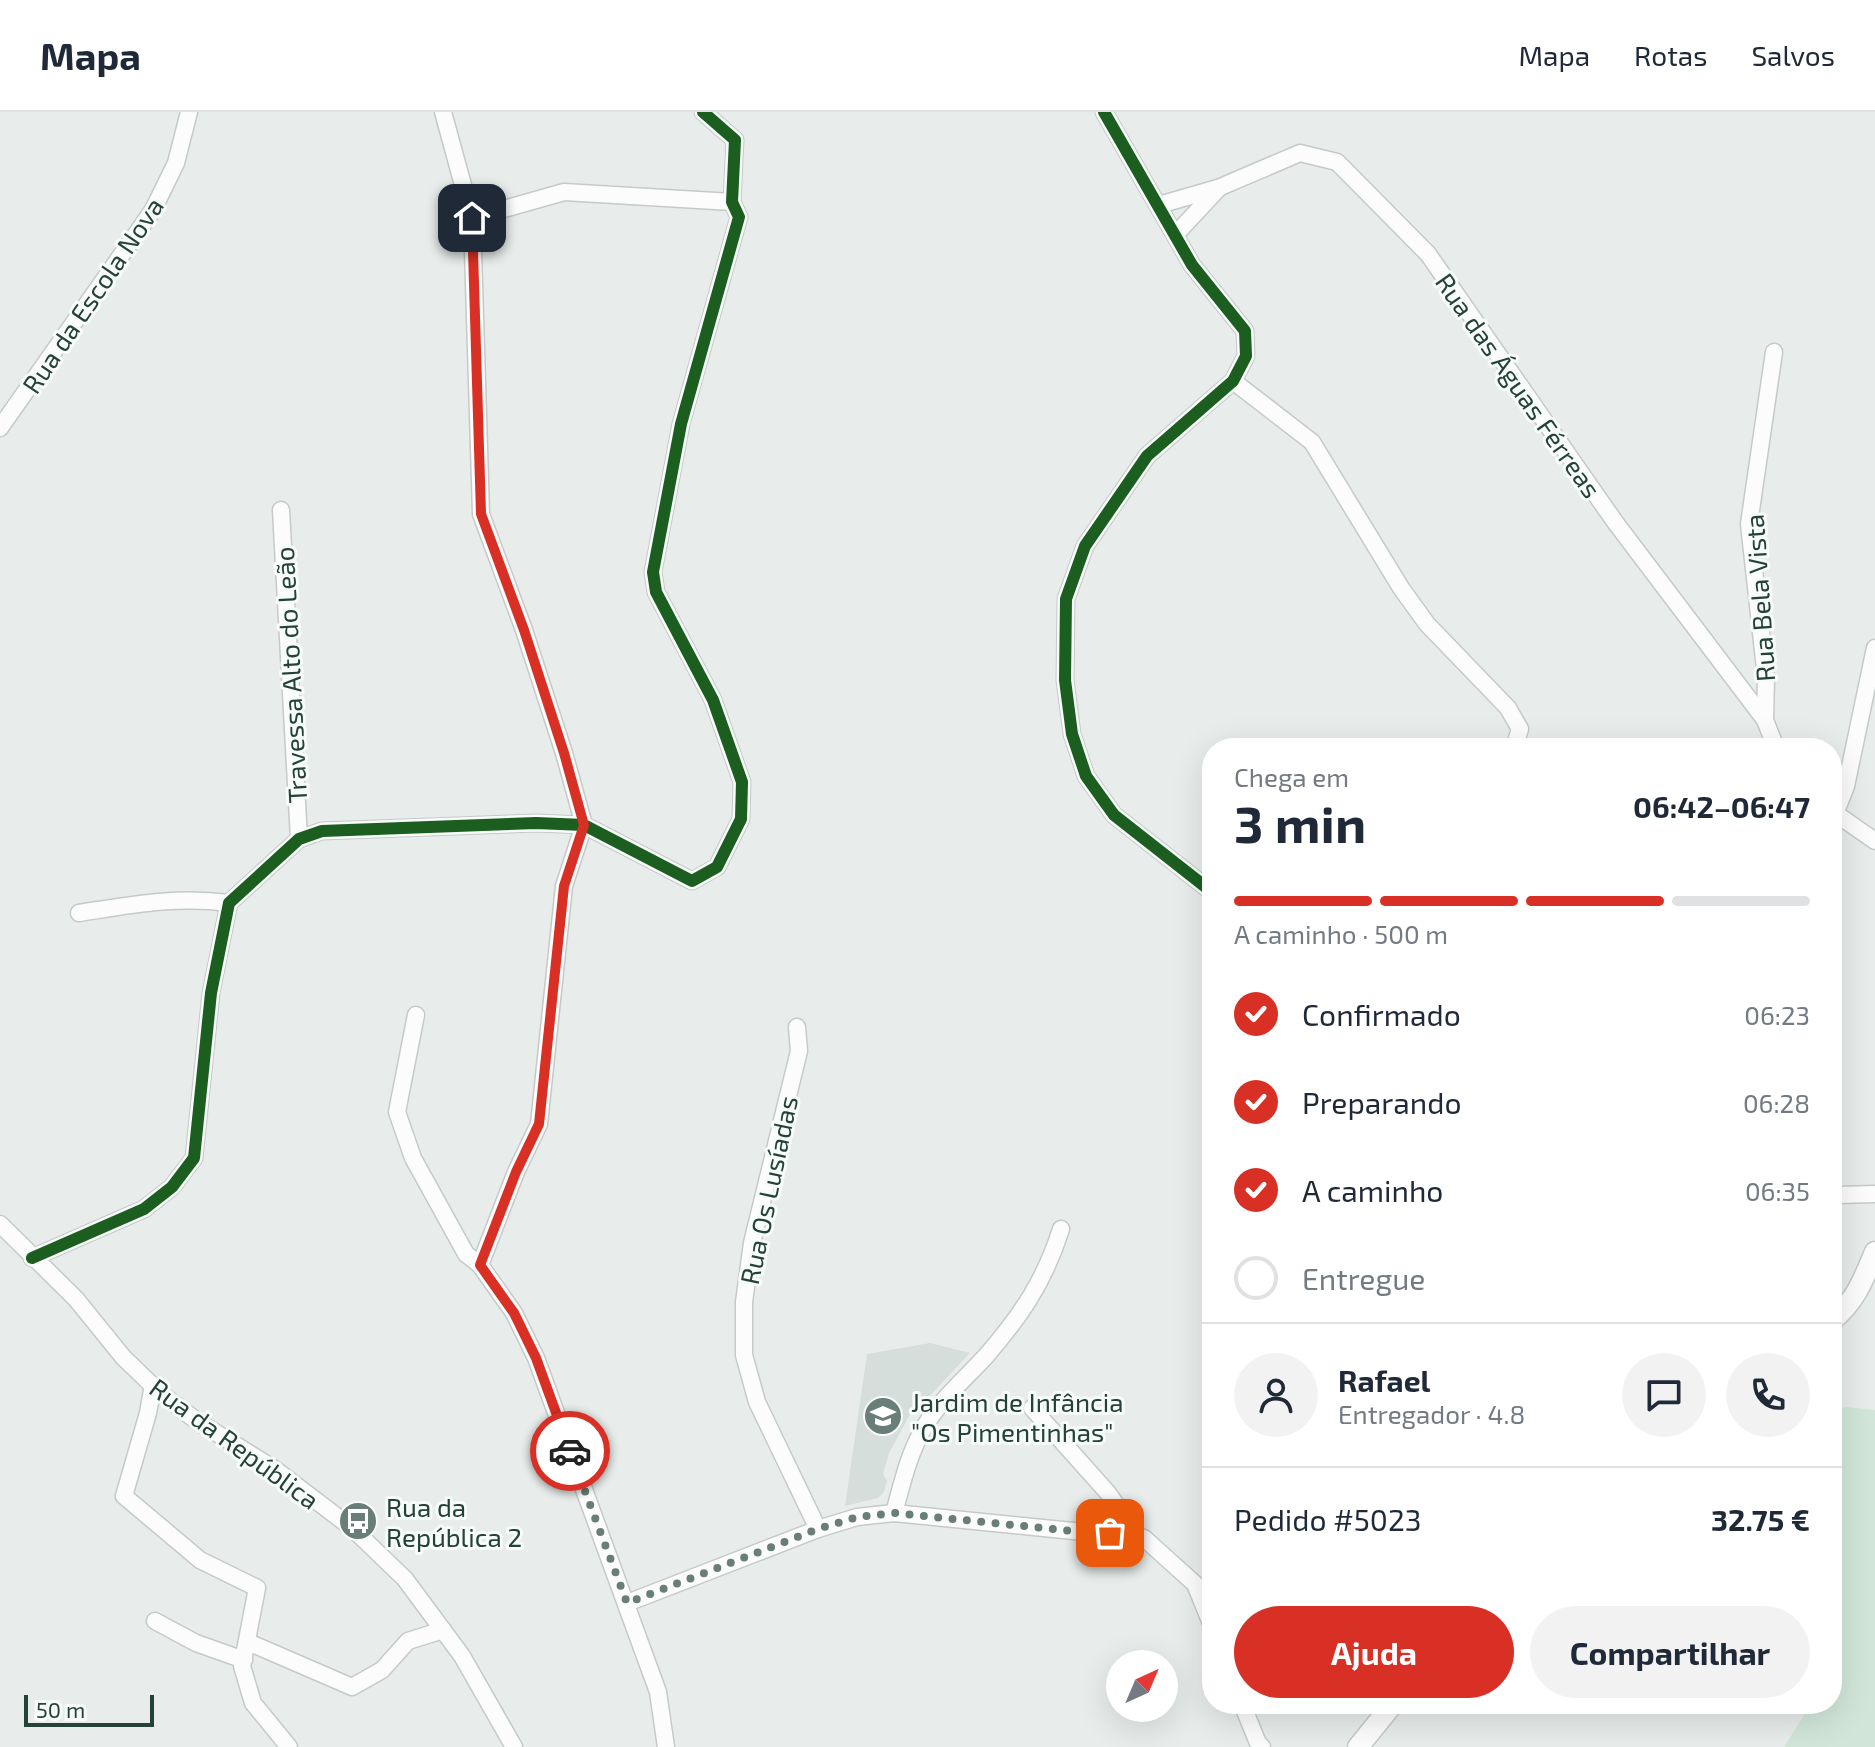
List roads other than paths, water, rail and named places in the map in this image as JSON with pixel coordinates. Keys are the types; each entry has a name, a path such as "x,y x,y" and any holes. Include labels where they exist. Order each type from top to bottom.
{"street":[{"name":"Rua da Escola Nova","path":"0,428 153,210 176,163 189,112"},
{"path":"443,112 472,218 481,514 528,644 584,825 564,886 539,1124 516,1172 480,1265"},
{"path":"32,1258 144,1209 172,1187 194,1158 211,993 229,903 299,839 322,831 536,823 584,825 692,881 717,867 741,819 742,782 713,700 656,592 653,572 681,424 739,217 732,202 735,140 703,112"},
{"path":"1104,112 1192,265 1245,331 1246,356 1233,381 1147,456 1085,546 1066,599 1065,680 1072,734 1086,776 1114,815 1202,884"},
{"name":"Rua das Águas Férreas","path":"1159,205 1218,188 1300,153 1337,162 1428,254 1615,522 1765,720"},
{"name":"Rua das Águas Férreas","path":"1175,235 1218,188"},
{"path":"472,218 564,192 732,202"},
{"name":"Rua Bela Vista","path":"1772,738 1765,720 1766,678 1749,524 1774,352"},
{"path":"1233,381 1312,442 1401,588 1427,624 1508,708 1520,729 1517,738"},
{"name":"Travessa Alto do Leão","path":"281,510 299,839"},
{"path":"1842,795 1875,648"},
{"path":"1842,818 1875,841"},
{"path":"79,913 163,900 195,899 229,903"},
{"path":"416,1015 397,1112 413,1158 466,1254 480,1265 514,1313 536,1358 658,1692 666,1747"},
{"name":"Rua Os Lusíadas","path":"797,1027 799,1051 752,1243 744,1302 744,1355 757,1402 818,1529"},
{"path":"1842,1195 1875,1194"},
{"name":"Rua da República","path":"0,1224 76,1299 123,1357 153,1385 197,1421 276,1470 352,1528 405,1579 462,1656 514,1747"},
{"path":"894,1513 907,1467 923,1428 1036,1292 1061,1229"},
{"path":"1842,1312 1861,1287 1875,1252"},
{"path":"153,1385 124,1496 200,1560 257,1588 242,1666 253,1703 289,1747"},
{"path":"1032,1408 1108,1493 1117,1506 1126,1532"},
{"path":"627,1603 818,1529 857,1517 894,1513 1093,1533 1126,1532 1144,1538 1195,1584 1202,1601"},
{"path":"155,1621 196,1643 244,1660"},
{"path":"248,1642 352,1687 382,1670 408,1641 443,1630"},
{"path":"1246,1714 1262,1747"},
{"path":"1358,1747 1385,1714"}],"place":[{"name":"Jardim de Infância \"Os Pimentinhas\"","path":"883,1416"},
{"name":"Rua da República 2","path":"358,1521"}]}
